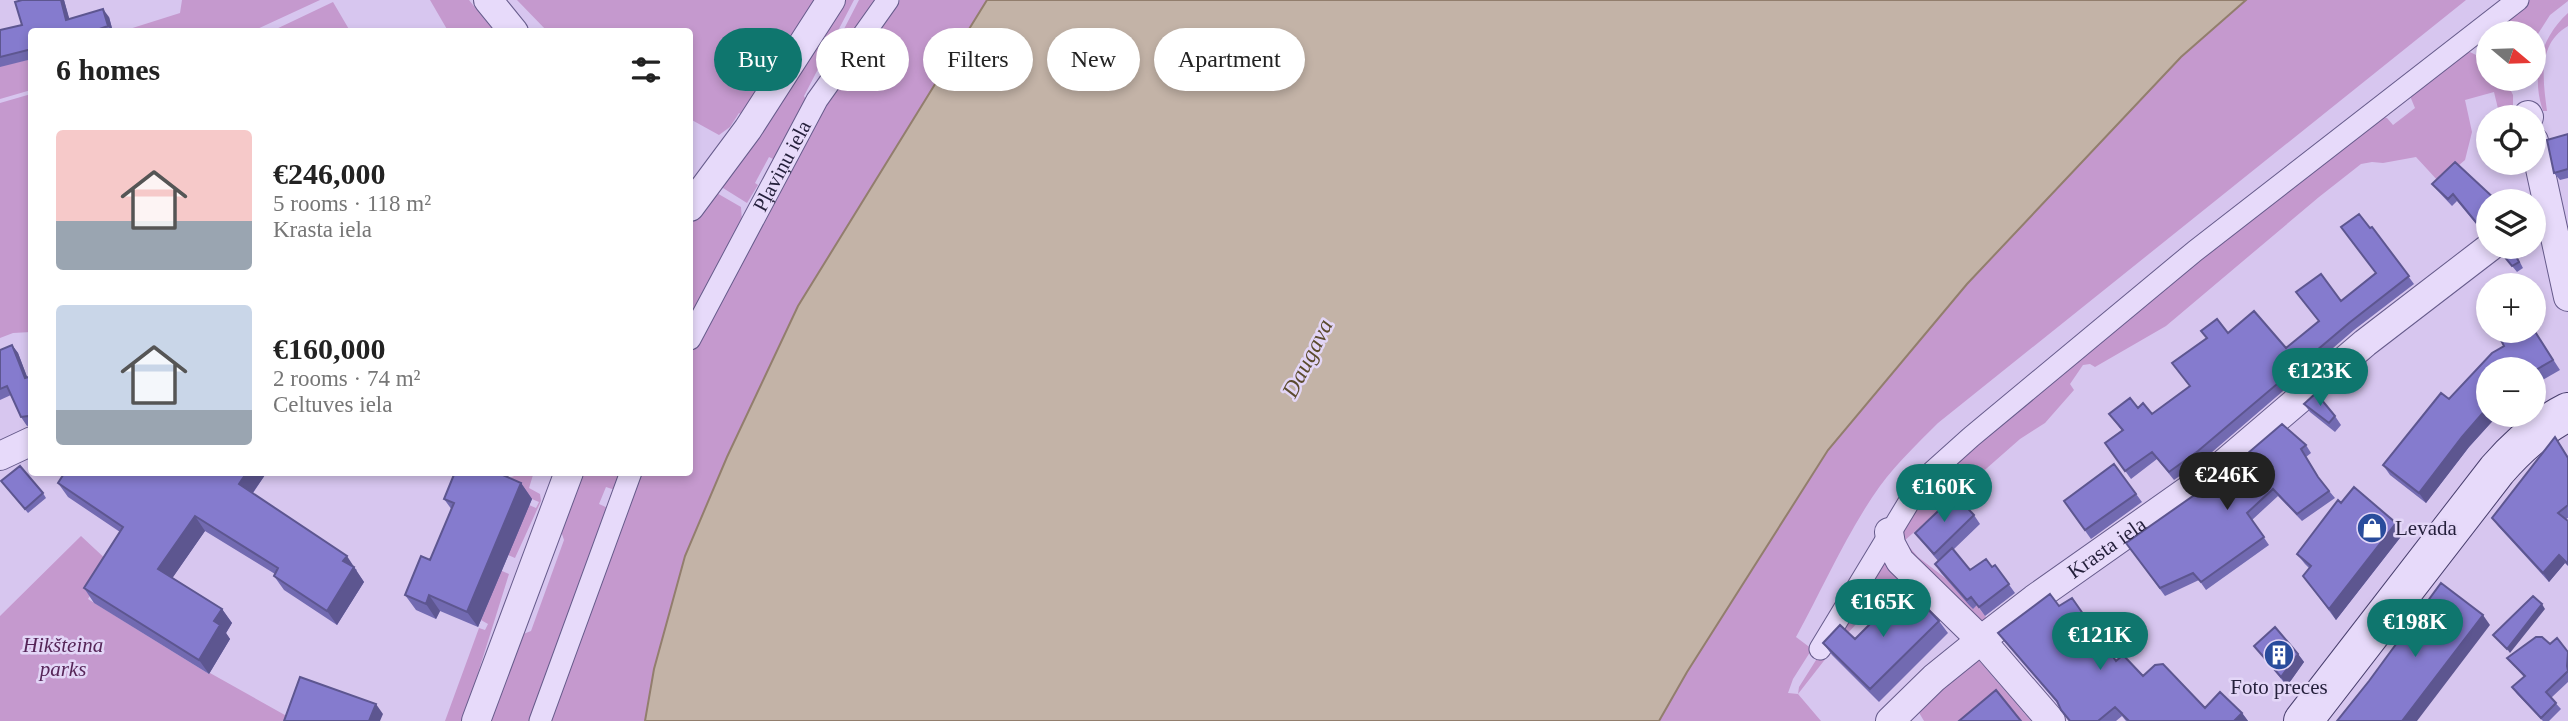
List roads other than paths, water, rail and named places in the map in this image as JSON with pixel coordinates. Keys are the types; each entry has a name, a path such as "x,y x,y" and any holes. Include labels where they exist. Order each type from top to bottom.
{"main road":[{"path":"2303,721 2497,470 2516,448 2568,412"}],"street":[{"path":"488,0 511,28"},
{"name":"Pļaviņu iela","path":"693,194 698,171 748,129 831,0"},
{"name":"Pļaviņu iela","path":"693,333 817,100 888,0"},
{"path":"1820,649 1889,532 1932,472 2195,251 2518,0"},
{"path":"2543,175 2568,298"},
{"name":"Krasta iela","path":"1890,721 1934,678 1981,640 2214,471 2365,343 2476,258"},
{"path":"0,456 28,443"},
{"path":"476,721 568,476"},
{"path":"540,721 630,476"},
{"path":"1889,532 1891,544 1900,561 1981,640 2051,721"}],"water":[{"name":"Daugava","path":"987,0 2246,0 2181,57 1967,284 1828,450 1687,672 1659,721 645,721 654,669 685,556 727,457 798,306 931,91 1033,91 1033,28 970,28"}],"place":[{"name":"Levada","path":"2372,528"},
{"name":"Foto preces","path":"2279,655"}],"park label":[{"name":"Hikšteina parks","path":"63,657"}]}
